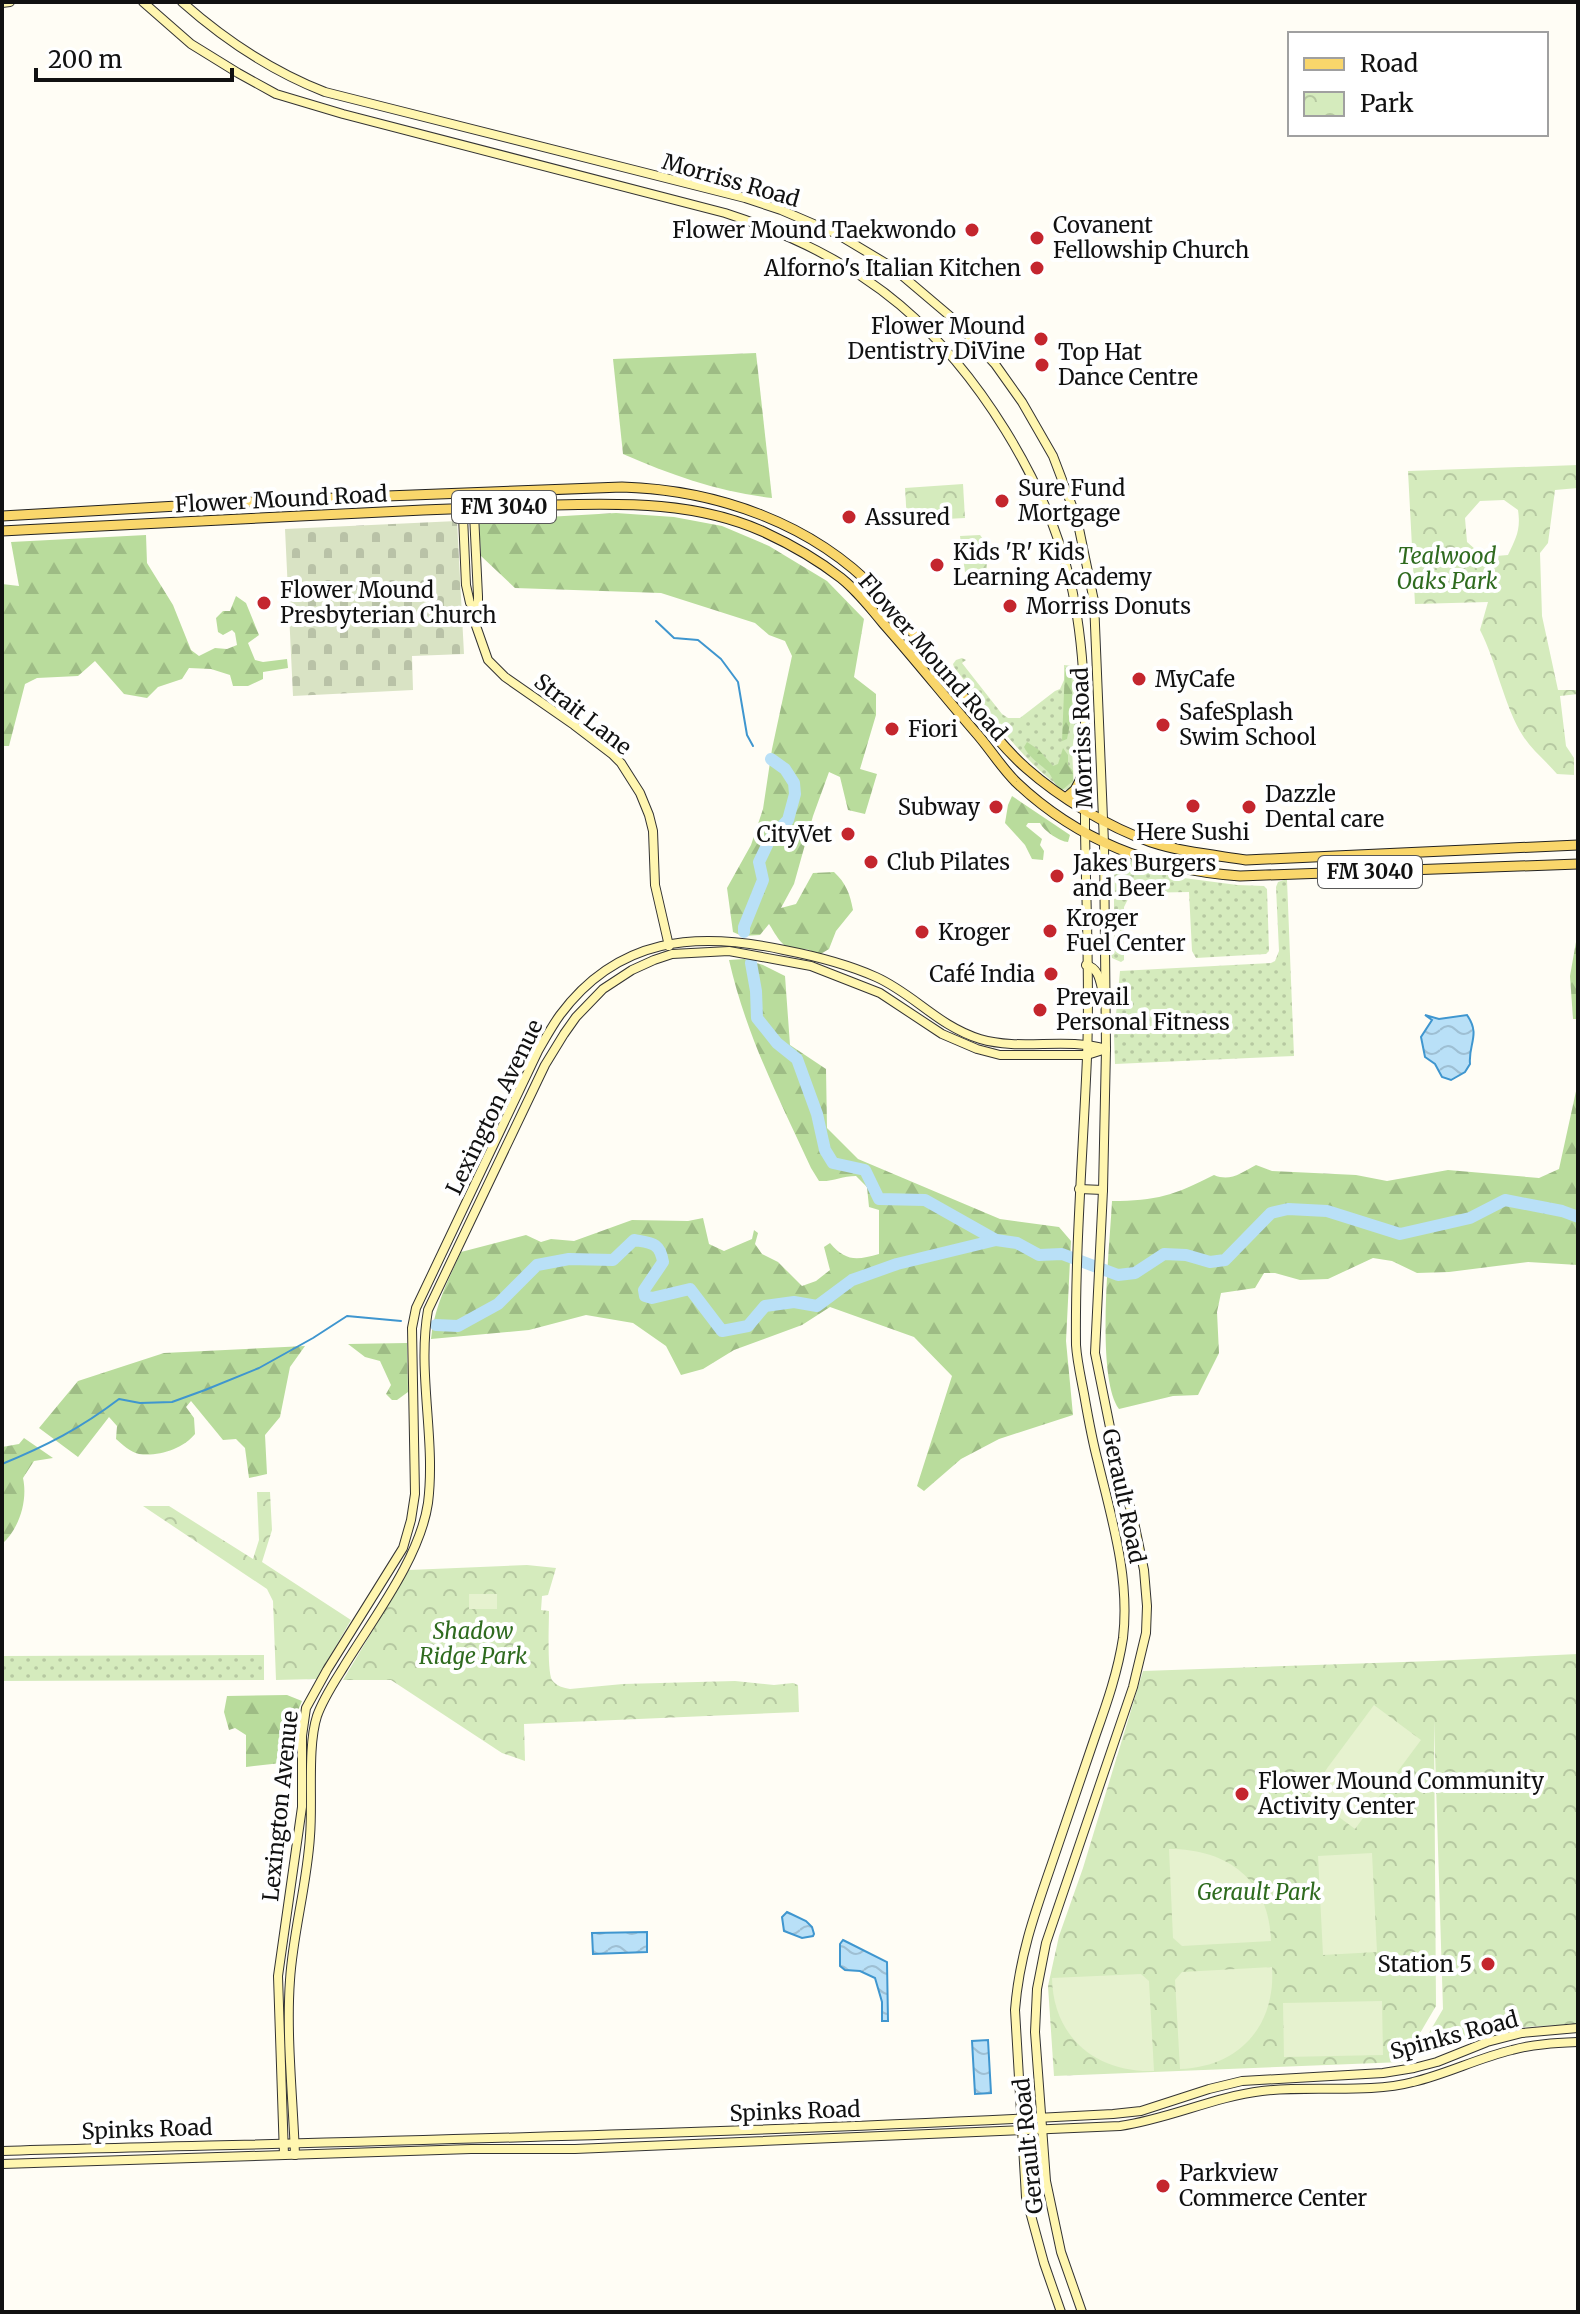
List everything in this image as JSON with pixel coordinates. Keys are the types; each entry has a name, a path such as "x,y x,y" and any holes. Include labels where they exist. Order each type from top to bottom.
{"main road":[{"path":"2,3 10,2"},
{"name":"Morriss Road","path":"143,2 191,44 276,94 740,218 836,260 900,305 952,359 1007,431 1034,483 1060,547 1071,582 1080,648 1085,728 1085,812"},
{"name":"Morriss Road","path":"182,2 211,27 267,66 325,92 745,198 837,234 892,267 922,290 964,329 1009,382 1053,456 1077,519 1094,601 1104,843"},
{"name":"Flower Mound Road","path":"2,516 283,500 622,487 658,489 722,500 776,521 823,545 878,592 1027,769 1085,812 1150,842 1246,860 1578,845"},
{"name":"Strait Lane","path":"462,493 466,585 488,660 505,677 612,754 640,793 653,831 655,885 672,954"},
{"name":"Strait Lane","path":"473,493 478,596 474,607"},
{"path":"283,500 284,517"},
{"name":"Flower Mound Road","path":"2,531 587,504 658,505 723,517 767,533 824,566 848,584 929,676 1013,779 1050,811 1085,835 1133,855 1204,873 1273,876 1578,864"},
{"path":"767,533 799,542 807,537"},
{"path":"929,676 938,666"},
{"path":"1067,797 1075,790 1085,771"},
{"name":"Gerault Road","path":"1061,2312 1026,2197 1015,2010 1017,1982 1026,1938 1111,1691 1123,1635 1124,1594 1120,1550 1093,1443 1076,1352 1079,1189 1087,1055 1085,812"},
{"name":"Gerault Road","path":"1082,2312 1061,2252 1046,2181 1035,2032 1037,1989 1046,1943 1133,1687 1146,1633 1147,1606 1144,1570 1116,1457 1095,1353 1106,1049 1104,843"},
{"path":"1273,876 1277,865 1297,859"},
{"name":"Lexington Avenue","path":"284,2155 278,1976 302,1807 300,1770 306,1708 397,1559 408,1535 415,1494 412,1328 416,1308 538,1051 560,1014 605,971 636,954 668,943 718,940 763,945 816,957 878,978 933,1016 982,1039 1026,1044 1087,1043 1106,1049"},
{"name":"Lexington Avenue","path":"295,2155 289,1984 310,1843 315,1724 326,1696 414,1551 428,1504 424,1353 428,1310 545,1065 576,1017 603,989 632,970 672,954 729,951 811,966 880,993 928,1026 977,1049 1000,1055 1087,1055 1106,1049"},
{"path":"1086,965 1097,972 1106,1005"},
{"path":"1079,1189 1103,1190"},
{"path":"1022,1958 1042,1962"},
{"name":"Spinks Road","path":"2,2151 664,2134 1141,2111 1242,2081 1383,2073 1420,2067 1522,2033 1578,2028"},
{"path":"1501,2038 1505,2052"},
{"name":"Spinks Road","path":"2,2164 757,2143 1143,2123 1235,2095 1265,2090 1384,2086 1421,2080 1505,2052 1543,2044 1578,2042"},
{"path":"1420,2067 1421,2080"},
{"path":"1265,2079 1265,2090"},
{"path":"757,2130 757,2143"},
{"path":"664,2134 664,2146"}],"green space":[{"path":"756,353 772,498 696,482 623,454 613,359"},
{"name":"Tealwood Oaks Park","path":"1578,465 1578,488 1555,490 1548,543 1540,553 1542,616 1558,690 1578,690 1578,694 1560,696 1566,746 1574,758 1574,775 1557,774 1516,724 1480,630 1488,602 1415,604 1408,471","holes":["1504,500 1518,510 1518,529 1508,555 1484,557 1467,542 1465,518 1480,501"]},
{"path":"963,484 965,518 907,521 905,488"},
{"path":"616,513 674,517 722,526 769,546 827,581 864,619 854,677 876,694 876,715 860,769 877,774 865,814 848,810 840,777 829,772 794,884 781,908 796,904 813,873 834,872 842,880 853,910 836,931 829,949 819,955 785,946 769,924 760,935 742,936 733,932 727,888 751,845 763,809 792,656 785,641 769,635 755,623 661,593 515,588 481,556 479,521"},
{"path":"457,521 464,654 412,656 413,690 293,696 285,529"},
{"path":"146,535 147,563 173,605 191,650 199,656 215,648 227,649 237,645 232,630 223,635 218,632 216,618 223,611 230,611 236,596 246,603 259,635 248,643 255,660 287,659 288,668 263,672 263,679 248,686 233,686 230,675 211,669 189,668 182,679 158,687 147,698 124,694 95,661 78,676 37,678 25,684 9,746 2,746 2,584 19,586 11,542"},
{"path":"980,535 986,543 986,552 974,553 986,553 987,571 965,572 960,536"},
{"path":"956,660 966,660 962,663 1008,718 1020,718 1060,689 1064,680 1064,665 1074,666 1077,721 1072,750 1074,785 1070,789 1064,790 1048,777 1004,732 954,667"},
{"path":"1070,667 1071,712 1067,739 1062,741 1065,668"},
{"path":"1027,742 1053,766 1058,764 1063,748 1073,771 1073,781 1062,790 1059,788 1049,773 1026,751 1024,747"},
{"path":"1012,796 1070,835 1068,842 1052,835 1040,823 1028,823 1026,826 1042,839 1040,845 1044,851 1043,860 1032,859 1025,845 1005,823"},
{"path":"1122,857 1184,878 1264,886 1267,889 1269,951 1266,954 1196,958 1192,951 1189,892 1138,893 1130,895 1124,907 1124,960 1121,962 1112,958 1114,862"},
{"path":"1287,880 1294,1056 1115,1064 1114,1036 1120,971 1275,961 1279,951 1276,887 1278,882"},
{"path":"1578,939 1578,1019 1573,1019 1570,976"},
{"path":"744,959 785,976 790,1045 826,1069 827,1128 858,1159 1000,1219 1059,1227 1071,1241 1066,1341 1073,1415 999,1439 961,1459 924,1491 917,1486 952,1376 914,1337 830,1307 802,1325 734,1350 703,1369 681,1375 666,1346 633,1323 586,1315 529,1330 431,1339 438,1305 461,1252 526,1235 541,1242 551,1239 574,1241 632,1220 688,1221 703,1218 709,1244 724,1251 752,1239 754,1230 758,1233 755,1244 762,1254 778,1262 802,1286 816,1281 830,1270 824,1247 830,1243 841,1254 852,1258 879,1254 879,1210 869,1207 867,1187 856,1176 819,1181 775,1092 744,1014 729,960"},
{"path":"1578,1082 1578,1265 1528,1262 1417,1273 1392,1261 1373,1258 1328,1279 1300,1280 1264,1273 1255,1288 1221,1293 1217,1312 1219,1353 1198,1395 1173,1396 1119,1409 1112,1392 1106,1340 1112,1201 1165,1196 1214,1175 1230,1177 1256,1165 1272,1171 1356,1175 1387,1181 1448,1170 1539,1178 1559,1169"},
{"path":"407,1343 408,1392 397,1400 386,1394 391,1385 380,1361 365,1357 348,1344"},
{"path":"305,1346 290,1367 280,1417 265,1435 267,1474 249,1478 245,1448 236,1439 223,1440 191,1401 186,1407 194,1418 195,1434 177,1448 161,1453 146,1455 129,1450 116,1439 117,1426 109,1417 78,1457 39,1428 78,1381 164,1353"},
{"path":"24,1438 53,1458 34,1461 23,1478 21,1514 2,1544 2,1447 19,1444"},
{"path":"257,1492 270,1492 272,1530 262,1562 351,1620 317,1679 276,1680 273,1601 267,1589 143,1506 169,1506 253,1559 259,1540"},
{"name":"Shadow Ridge Park","path":"527,1565 556,1568 548,1595 542,1596 541,1610 549,1611 549,1667 552,1680 558,1685 570,1689 623,1684 793,1683 798,1685 799,1712 524,1724 525,1761 502,1753 391,1680 343,1680 409,1570"},
{"path":"469,1594 497,1594 497,1609 469,1609"},
{"name":"Gerault Park","path":"1578,1654 1578,2024 1522,2027 1425,2052 1426,2038 1443,2009 1434,1720 1436,2006 1403,2062 1054,2076 1048,1986 1059,1936 1143,1671"},
{"path":"264,1655 264,1680 2,1681 2,1656"},
{"path":"287,1695 302,1701 293,1722 290,1762 246,1767 246,1735 235,1728 229,1730 224,1712 227,1696"},
{"path":"1374,1705 1421,1740 1355,1829 1308,1794"},
{"path":"1169,1849 1210,1855 1241,1872 1263,1901 1271,1941 1182,1946 1173,1938"},
{"path":"1372,1853 1377,1952 1323,1955 1318,1856"},
{"path":"1272,1967 1268,2008 1250,2039 1220,2061 1180,2069 1175,1980 1182,1972"},
{"path":"1141,1974 1149,1981 1154,2071 1114,2066 1082,2048 1060,2018 1054,1999 1052,1978"},
{"path":"1382,2001 1383,2055 1284,2057 1283,2003"}],"water":[{"path":"1425,1015 1439,1019 1467,1015 1471,1022 1474,1034 1470,1064 1465,1072 1451,1080 1442,1077 1435,1064 1425,1057 1421,1037 1432,1020"},
{"path":"787,1912 806,1921 812,1927 813,1936 802,1938 784,1931 782,1917"},
{"path":"647,1932 647,1952 593,1954 592,1933"},
{"path":"843,1940 887,1962 888,2021 882,2021 882,2002 875,1978 840,1966 840,1944"},
{"path":"988,2040 991,2093 975,2094 972,2041"}],"waterway":[{"path":"656,621 674,638 698,640 721,659 738,682 747,735 753,746"},
{"path":"744,932 763,880 759,862 770,839 788,820 795,794 794,783 785,769 771,759"},
{"path":"751,963 757,1018 777,1043 797,1059 817,1114 825,1150 833,1163 865,1170 879,1199 925,1200 996,1240 1017,1243 1039,1255 1062,1254 1118,1275 1135,1273 1164,1254 1186,1255 1210,1262 1225,1260 1271,1213 1288,1209 1327,1211 1400,1234 1470,1218 1505,1200 1578,1217"},
{"path":"436,1325 458,1326 498,1304 537,1265 569,1259 613,1260 634,1240 650,1243 662,1255 663,1262 644,1290 645,1296 652,1298 690,1289 722,1331 748,1326 765,1306 794,1302 817,1306 852,1280 897,1264 996,1240"},
{"path":"2,1464 63,1436 119,1399 140,1403 172,1402 205,1390 259,1368 347,1316 401,1321"}],"place":[{"name":"Flower Mound Taekwondo","path":"972,230"},
{"name":"Covanent Fellowship Church","path":"1037,238"},
{"name":"Alforno's Italian Kitchen","path":"1037,268"},
{"name":"Flower Mound Dentistry DiVine","path":"1041,339"},
{"name":"Top Hat Dance Centre","path":"1042,365"},
{"name":"Sure Fund Mortgage","path":"1002,501"},
{"name":"Assured","path":"849,517"},
{"name":"Kids 'R' Kids Learning Academy","path":"937,565"},
{"name":"Flower Mound Presbyterian Church","path":"264,603"},
{"name":"Morriss Donuts","path":"1010,606"},
{"name":"MyCafe","path":"1139,679"},
{"name":"SafeSplash Swim School","path":"1163,725"},
{"name":"Fiori","path":"892,729"},
{"name":"Here Sushi","path":"1193,806"},
{"name":"Subway","path":"996,807"},
{"name":"Dazzle Dental care","path":"1249,807"},
{"name":"CityVet","path":"848,834"},
{"name":"Club Pilates","path":"871,862"},
{"name":"Jakes Burgers and Beer","path":"1057,876"},
{"name":"Kroger Fuel Center","path":"1050,931"},
{"name":"Kroger","path":"922,932"},
{"name":"Café India","path":"1051,974"},
{"name":"Prevail Personal Fitness","path":"1040,1010"},
{"name":"Flower Mound Community Activity Center","path":"1242,1794"},
{"name":"Station 5","path":"1488,1964"},
{"name":"Parkview Commerce Center","path":"1163,2186"}]}
